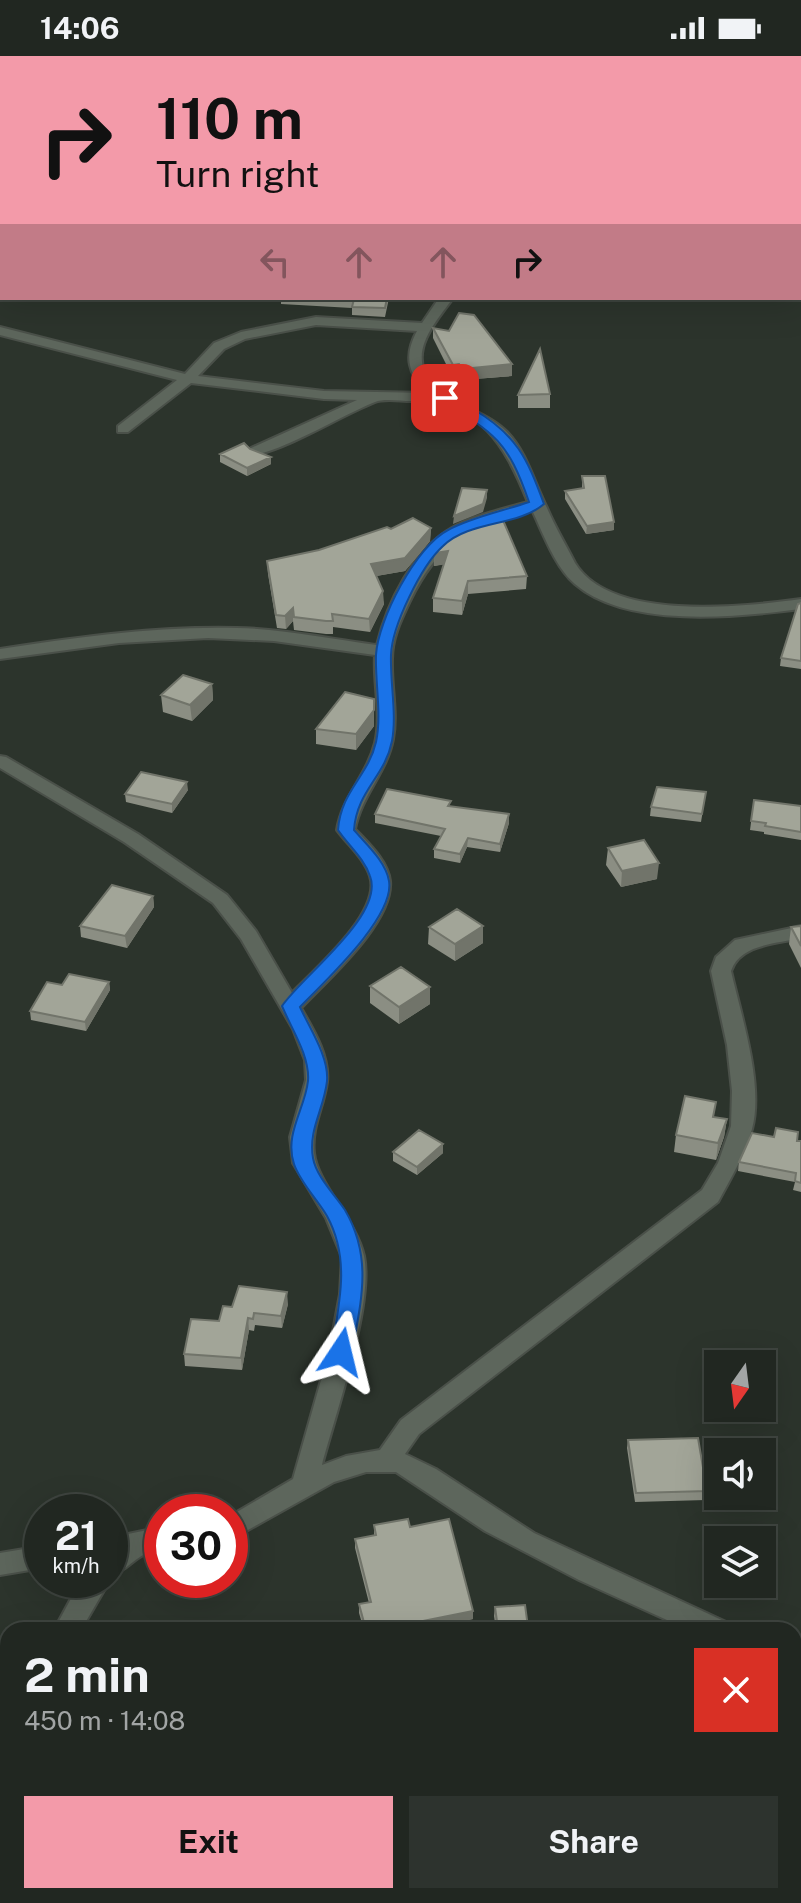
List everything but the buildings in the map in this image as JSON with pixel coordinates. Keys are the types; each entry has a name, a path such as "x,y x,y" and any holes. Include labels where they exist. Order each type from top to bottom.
{"street":[{"path":"445,300 415,349 416,367 423,380 445,398 491,425 510,443 523,464 537,504 573,575 627,604 674,611 722,612 801,604"},
{"path":"123,429 188,379 219,346 241,336 316,321 426,327"},
{"path":"0,331 188,379 274,390 445,398"},
{"path":"256,451 375,397"},
{"path":"291,1006 349,944 373,912 381,893 381,879 372,862 346,830 347,815 356,792 376,766 385,740 384,651 392,620 411,582 437,543 453,532 537,504"},
{"path":"0,654 188,633 240,633 384,651"},
{"path":"0,761 131,838 220,899 249,936 291,1006 315,1060 317,1080 301,1137 304,1163 337,1216 353,1257 352,1294 341,1352 303,1487"},
{"path":"387,1460 410,1427 710,1196 729,1163 742,1126 743,1091 737,1045 721,971 726,957 742,945 801,932"},
{"path":"248,1519 303,1487 361,1462 387,1460 412,1469 522,1539 700,1622"},
{"path":"0,1564 24,1560"},
{"path":"71,1622 84,1598"}],"route":[{"path":"341,1352 352,1294 353,1257 337,1216 304,1163 301,1137 317,1080 315,1060 291,1006 349,944 373,912 381,893 381,879 372,862 346,830 347,815 356,792 376,766 385,740 384,651 392,620 411,582 437,543 453,532 537,504 523,464 510,443 491,425 445,398"}]}
